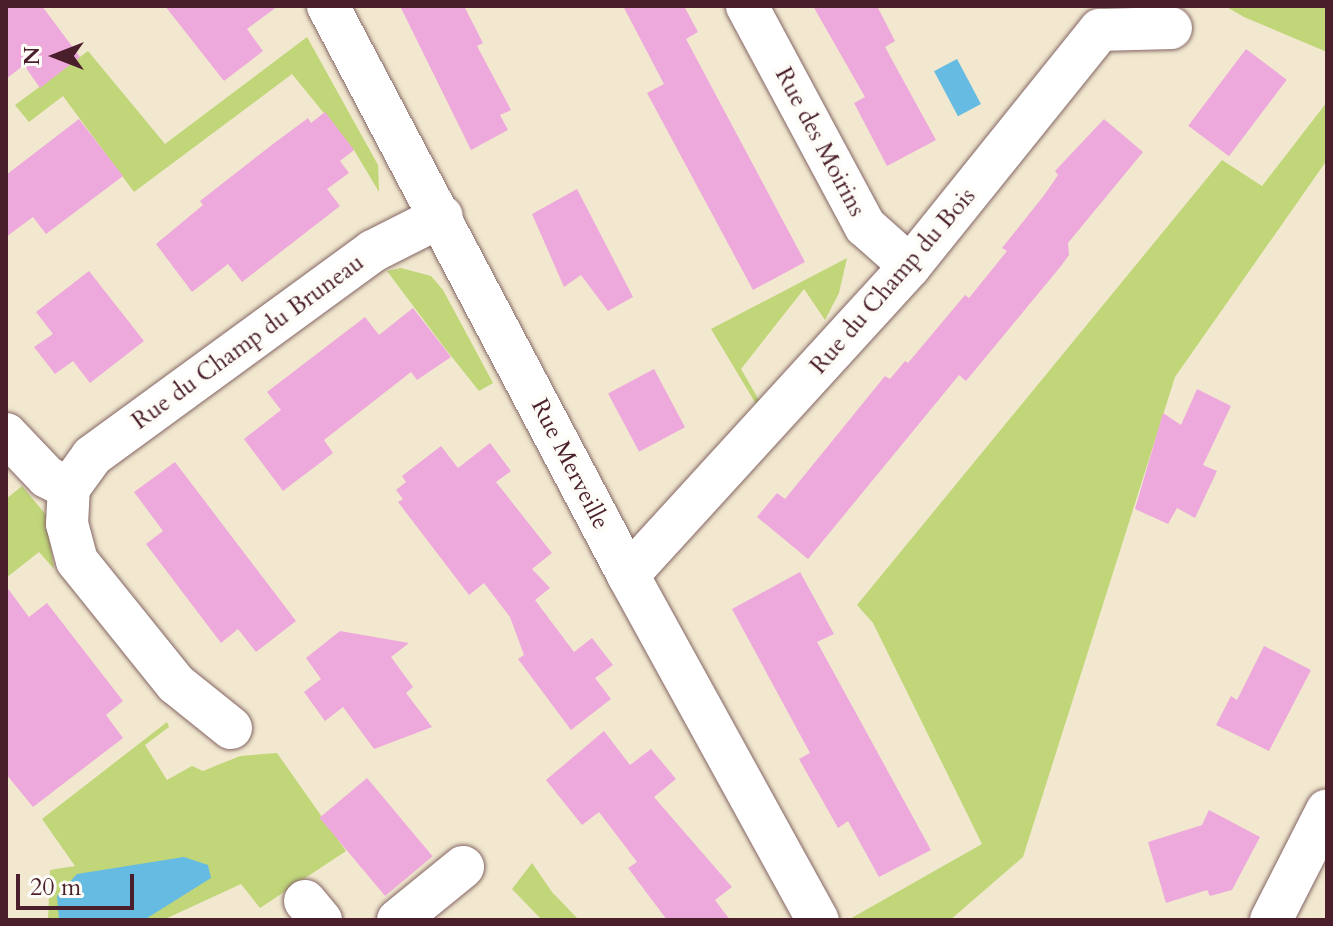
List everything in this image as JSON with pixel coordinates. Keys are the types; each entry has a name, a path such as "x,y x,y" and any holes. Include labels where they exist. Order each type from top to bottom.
{"street":[{"name":"Rue Merveille","path":"328,6 442,216 628,575 818,920"},
{"name":"Rue des Moirins","path":"747,6 865,226 910,266"},
{"name":"Rue du Champ du Bois","path":"628,575 910,266 1100,30 1171,28"},
{"name":"Rue du Champ du Bruneau","path":"69,488 92,456 309,297 373,251 442,216"},
{"path":"6,434 47,477 69,488 67,524 77,561 176,684 231,728"},
{"path":"1271,920 1327,810"},
{"path":"398,920 463,867"}],"green space":[{"path":"1225,6 1327,6 1327,52 1244,17"},
{"path":"307,37 378,165 379,192 354,150 292,74 134,192 63,96 29,122 15,105 88,51 165,144"},
{"path":"1327,102 1327,160 1175,377 1023,857 950,920 848,920 982,844 873,623 857,605 1222,160 1262,186"},
{"path":"847,258 839,293 825,320 804,289 741,369 759,400 756,404 711,329"},
{"path":"401,268 431,276 443,290 493,383 479,391 387,271"},
{"path":"22,486 46,515 54,569 39,552 6,578 6,499"},
{"path":"167,722 169,727 145,745 167,780 192,766 203,771 240,756 277,753 346,851 260,908 241,884 163,920 48,920 50,870 75,866 42,819"},
{"path":"532,863 552,892 579,920 542,920 512,889"}],"water":[{"path":"957,59 981,104 958,116 934,71"},
{"path":"184,857 208,865 211,878 144,920 59,920 57,896 77,874"}],"building":[{"path":"6,6 42,6 80,57 40,88 24,65 6,79"},
{"path":"165,6 278,6 247,29 263,51 224,81"},
{"path":"400,6 464,6 483,43 477,46 511,110 500,115 508,130 471,150"},
{"path":"623,6 684,6 698,32 686,39 805,262 753,290 647,93 664,84"},
{"path":"813,6 877,6 895,41 885,47 936,140 887,166 854,103 865,97"},
{"path":"1246,49 1287,80 1229,156 1188,126"},
{"path":"325,112 354,150 340,161 349,173 327,189 340,206 242,282 228,264 192,292 156,244 203,205 200,201 308,118 311,123"},
{"path":"79,119 123,176 46,234 33,217 6,237 6,175"},
{"path":"1104,119 1143,152 1068,243 1069,255 1061,266 966,381 959,375 808,559 757,517 777,493 785,499 885,376 890,379 905,361 908,363 965,295 969,298 1007,251 1002,248 1045,194 1058,175 1055,171"},
{"path":"577,189 633,297 608,311 581,275 564,287 532,214"},
{"path":"89,271 144,341 90,383 73,361 55,374 34,347 53,334 36,312"},
{"path":"413,308 451,357 417,380 411,372 324,440 333,453 283,491 244,439 281,410 267,392 365,317 379,335"},
{"path":"654,369 685,427 639,452 608,393"},
{"path":"1197,389 1231,406 1203,465 1217,471 1195,518 1177,508 1168,524 1135,509 1163,413 1181,425"},
{"path":"490,443 511,471 496,482 552,553 532,569 550,588 535,600 574,652 592,638 613,665 595,678 611,699 571,730 518,659 524,655 510,617 484,583 469,595 398,502 403,499 396,490 406,482 402,476 441,446 458,468"},
{"path":"175,462 296,621 256,652 238,629 221,643 146,544 163,531 134,492"},
{"path":"800,572 834,634 817,642 931,850 879,877 848,821 838,828 799,759 810,753 732,609"},
{"path":"6,586 29,617 47,603 123,701 106,715 123,738 33,807 6,774"},
{"path":"340,631 409,643 391,657 413,687 406,693 432,727 374,749 343,707 325,721 304,692 321,679 306,658"},
{"path":"1264,646 1311,670 1269,751 1216,725 1231,696 1237,700"},
{"path":"604,731 630,765 651,749 676,779 654,797 732,887 715,900 730,920 667,920 628,868 637,862 599,812 582,825 546,780"},
{"path":"367,778 433,856 385,896 320,818"},
{"path":"1209,810 1260,837 1232,890 1210,896 1207,890 1166,903 1148,842 1202,825"}]}
